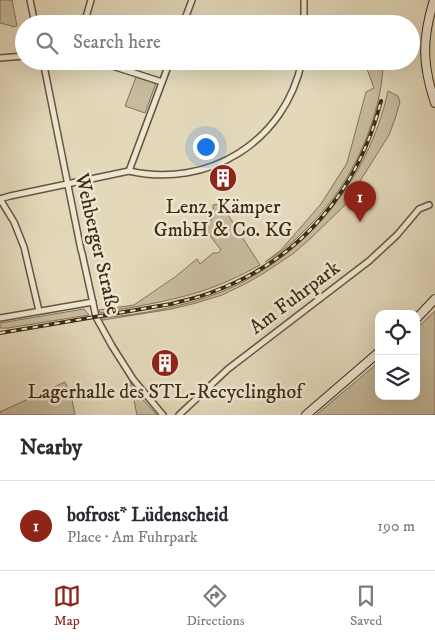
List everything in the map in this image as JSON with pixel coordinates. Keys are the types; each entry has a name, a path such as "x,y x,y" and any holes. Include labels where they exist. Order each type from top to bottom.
{"main road":[{"path":"434,0 428,21 424,56 428,83 435,103"},
{"path":"420,315 435,299"},
{"path":"306,415 376,355"}],"street":[{"path":"30,0 33,15"},
{"path":"87,15 91,0"},
{"path":"186,15 192,0"},
{"path":"304,0 304,15"},
{"path":"0,58 15,57"},
{"name":"Wehberger Straße","path":"45,70 96,317 133,379 163,415"},
{"path":"125,70 162,82"},
{"path":"129,171 167,70"},
{"path":"39,311 24,247 16,226 0,199 129,171 146,175 176,175 189,174 215,166 239,153 258,138 277,118 292,92 300,70"},
{"name":"Am Fuhrpark","path":"179,415 228,369 369,261 397,235 418,209 429,205"},
{"path":"0,318 93,302"}],"shaded area":[{"path":"0,0 12,0 15,26 0,23"},
{"path":"367,70 383,70 381,88 369,132 352,169 341,187 316,219 297,238 275,256 265,262 281,250 321,204 347,163 366,92 374,88"},
{"path":"136,77 156,83 145,113 125,106"},
{"path":"388,91 398,96 400,102 389,135 345,205 294,253 247,283 222,295 172,309 103,320 102,318 163,309 207,297 252,277 280,259 306,237 329,212 349,184 366,155 379,124"},
{"path":"221,204 260,265 230,280 187,296 100,313 99,310 134,305 175,277 197,259 200,264 213,253 218,253 221,250 202,225 213,218 213,205"},
{"path":"84,309 89,315 0,328 0,323"},
{"path":"435,311 435,415 316,415 375,365 375,400 420,400 420,325"},
{"path":"130,381 144,401 157,415 137,415"},
{"path":"65,382 75,415 0,415 0,412"}],"railway":[{"path":"0,333 171,304 210,293 246,277 274,260 300,240 322,217 341,191 358,163 371,133 381,101"}],"place":[{"name":"Lenz, Kämper GmbH & Co. KG","path":"223,178"},
{"name":"bofrost* Lüdenscheid","path":"360,222"},
{"name":"Lagerhalle des STL-Recyclinghof","path":"165,363"}]}
